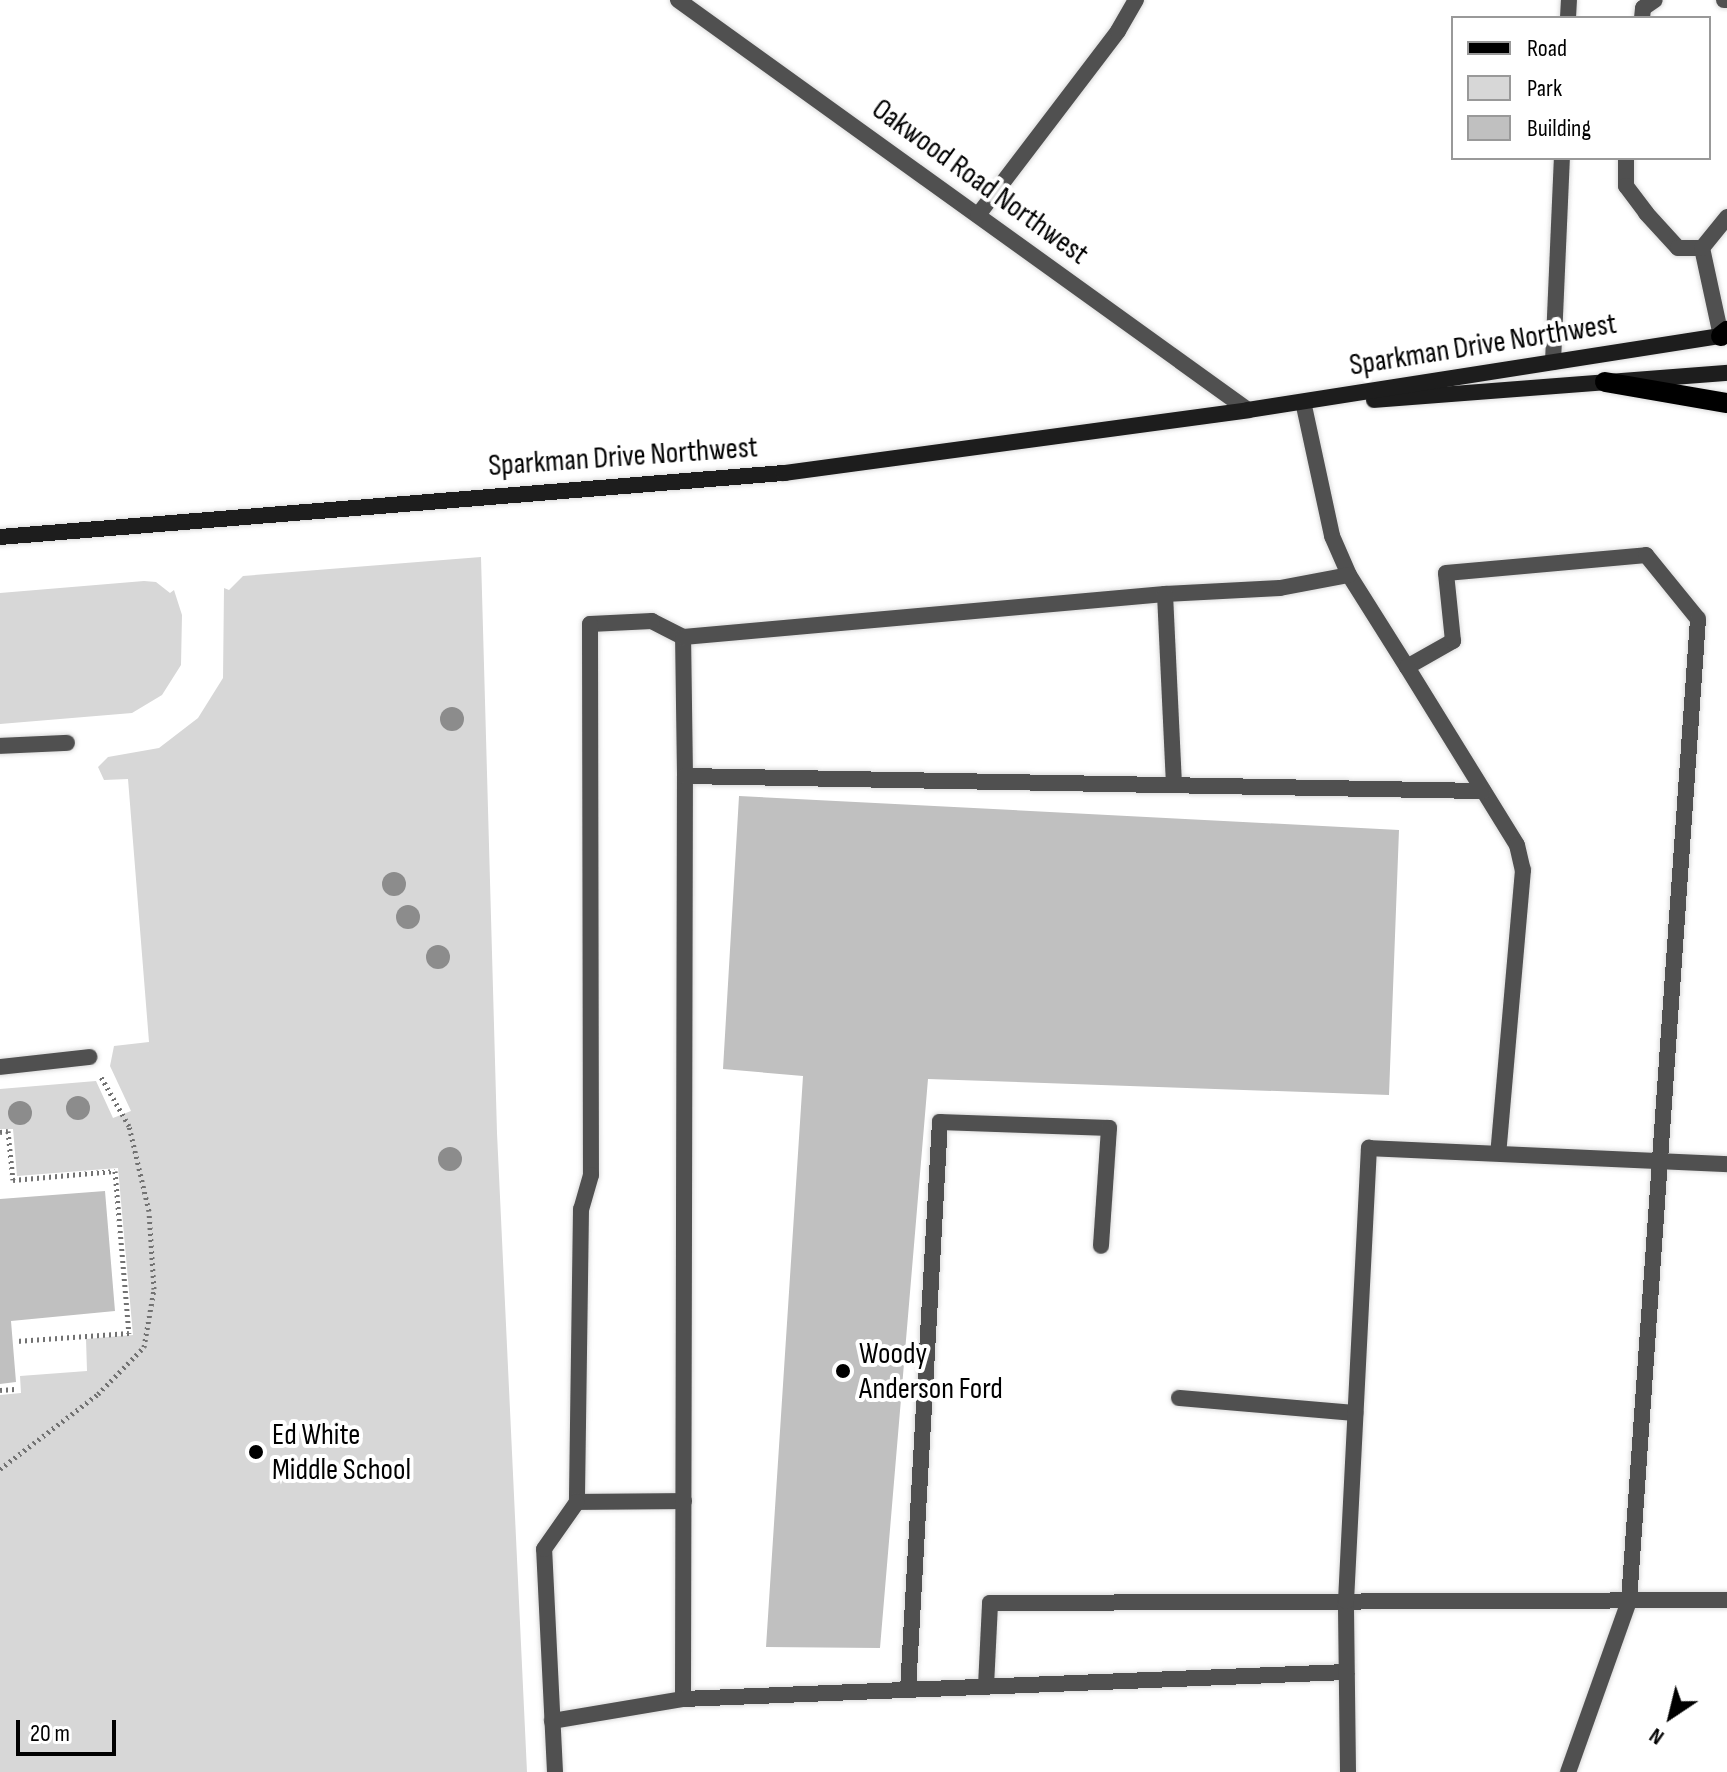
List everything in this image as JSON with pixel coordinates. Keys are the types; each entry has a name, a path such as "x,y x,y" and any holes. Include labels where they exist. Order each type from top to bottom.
{"main road":[{"name":"Sparkman Drive Northwest","path":"0,537 784,473 1248,410 1725,334"},
{"name":"Sparkman Drive Northwest","path":"1248,410 1727,373"},
{"path":"1605,382 1727,403"}],"street":[{"name":"Oakwood Road Northwest","path":"678,0 1248,410"},
{"path":"978,215 1118,31 1136,0"},
{"path":"1642,16 1643,8 1655,0"},
{"path":"1553,362 1562,160"},
{"path":"1626,160 1626,186 1646,213 1678,248 1702,248"},
{"path":"1702,248 1727,217"},
{"path":"1702,248 1725,334"},
{"path":"1304,406 1332,536 1349,575 1517,845 1523,870 1498,1153"},
{"path":"1407,667 1453,641 1446,573 1646,555 1698,619 1629,1601 1568,1772"},
{"path":"555,1772 544,1549 577,1502 581,1209 591,1175 590,624 652,621 683,637 1165,594 1280,588 1349,575"},
{"path":"1165,594 1174,784"},
{"path":"683,637 683,1699"},
{"path":"0,746 67,743"},
{"path":"685,776 1483,791"},
{"path":"0,1067 89,1057"},
{"path":"908,1690 940,1122 1109,1128 1101,1246"},
{"path":"1348,1772 1346,1601 1369,1148 1727,1164"},
{"path":"1179,1398 1355,1413"},
{"path":"577,1502 684,1501"},
{"path":"986,1686 990,1603 1727,1600"},
{"path":"552,1721 683,1699 1346,1672"}],"path":[{"path":"0,1469 98,1394 144,1347 154,1289 149,1211 129,1126 89,1057"},
{"path":"0,1132 8,1131 13,1180 115,1171 129,1333 16,1341"},
{"path":"0,1390 15,1389"}],"green space":[{"name":"Ed White Middle School","path":"481,557 497,1133 527,1772 0,1772 0,1395 21,1393 20,1376 87,1371 86,1339 133,1335 118,1168 17,1176 13,1129 0,1129 0,1089 96,1081 113,1118 131,1111 110,1066 114,1046 149,1042 128,779 104,780 98,767 108,757 159,748 198,718 223,678 224,588 229,590 243,576"},
{"path":"156,582 170,593 174,590 182,615 181,665 162,695 132,713 0,724 0,593"}],"building":[{"name":"Woody Anderson Ford","path":"739,796 1399,830 1389,1095 928,1079 880,1648 766,1647 803,1076 723,1069"},
{"path":"105,1191 115,1311 11,1321 16,1382 0,1384 0,1199"}],"place":[{"name":"Woody Anderson Ford","path":"843,1371"},
{"name":"Ed White Middle School","path":"256,1452"}]}
